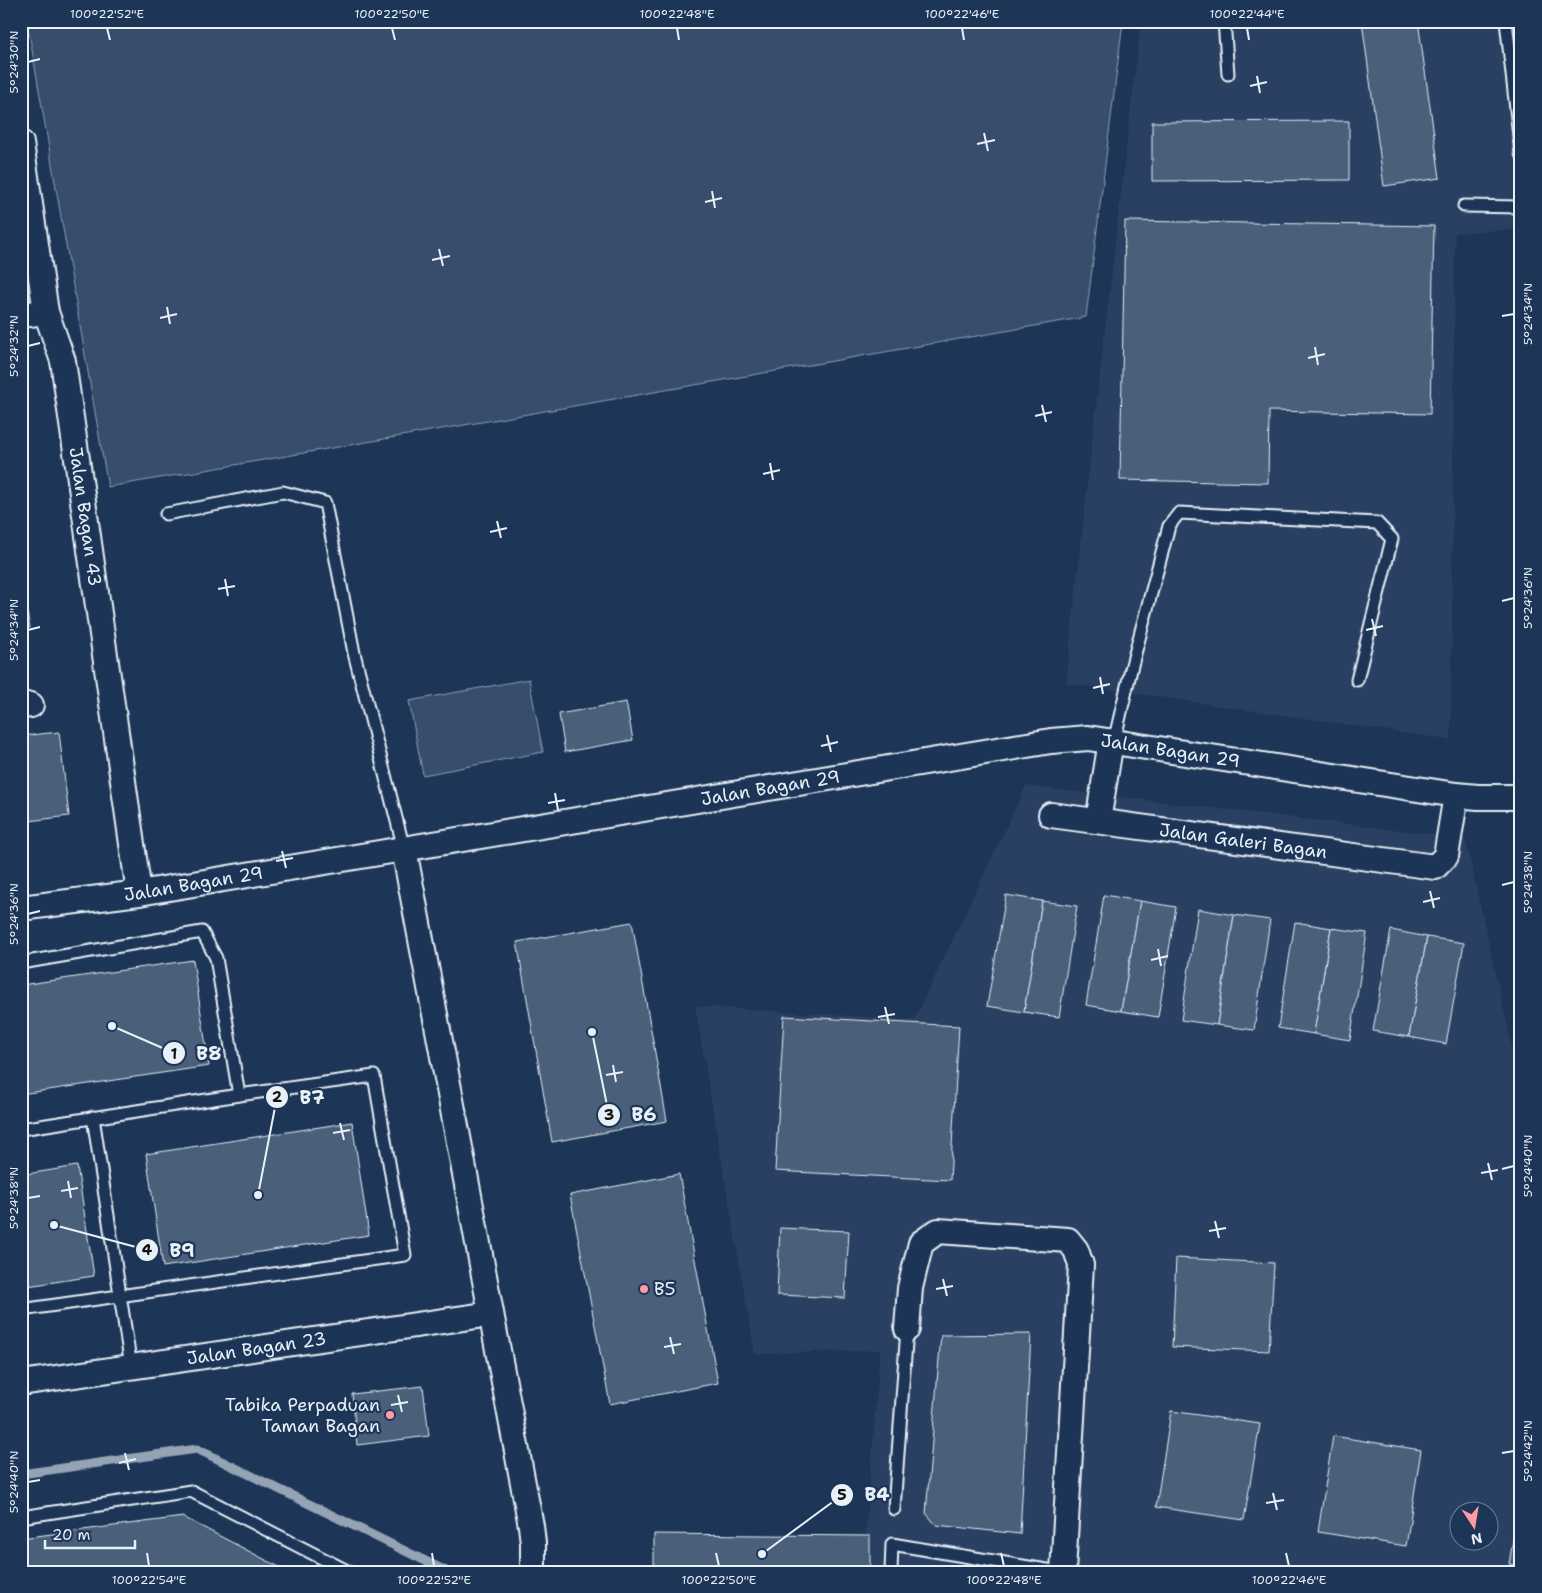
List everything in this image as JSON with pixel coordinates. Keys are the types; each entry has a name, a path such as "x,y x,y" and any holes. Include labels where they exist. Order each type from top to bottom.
{"street":[{"name":"Jalan Bagan 43","path":"21,143 23,171 46,312 63,361 138,893"},
{"path":"21,316 46,312"},
{"name":"Jalan Bagan 29","path":"21,908 138,893 1051,741 1088,738 1456,795 1521,797"},
{"path":"1098,821 1113,742"},
{"name":"Jalan Galeri Bagan","path":"1051,815 1435,867 1446,856 1456,795"},
{"path":"404,849 531,1526 533,1572"},
{"path":"907,1329 910,1288 921,1243 938,1231 1068,1240 1076,1250 1081,1264 1061,1572"},
{"name":"Jalan Bagan 23","path":"21,1383 491,1314"}],"lane":[{"path":"1224,21 1228,74"},
{"path":"1506,21 1521,154"},
{"path":"1464,206 1521,207"},
{"path":"166,514 284,492 325,503 354,653 404,849"},
{"path":"1113,742 1169,526 1179,513 1377,523 1392,539 1357,680"},
{"path":"21,963 202,932 216,958 239,1095"},
{"path":"21,1129 374,1076 405,1255 21,1310"},
{"path":"93,1117 131,1367"},
{"path":"894,1509 907,1329"},
{"path":"21,1517 191,1491 349,1572"},
{"path":"891,1572 892,1544 1061,1572"}],"shaded area":[{"path":"27,21 1123,21 1086,317 108,487"},
{"path":"1141,21 1521,21 1521,229 1455,233 1451,740 1066,683"},
{"path":"529,679 543,752 423,775 409,701"},
{"path":"1026,786 1465,838 1516,1064 1514,953 1521,952 1521,1572 864,1572 880,1350 755,1354 695,1006 914,1020"}],"building":[{"path":"1362,21 1418,21 1440,178 1384,186"},
{"path":"1349,121 1349,180 1152,181 1152,122"},
{"path":"1125,221 1434,226 1430,414 1269,411 1268,483 1120,480"},
{"path":"21,579 30,628 21,629"},
{"path":"626,702 633,740 565,752 559,714"},
{"path":"59,732 69,816 21,822 21,736"},
{"path":"1006,895 1042,901 1024,1012 987,1006"},
{"path":"1104,895 1140,901 1121,1011 1086,1005"},
{"path":"1042,901 1077,906 1059,1017 1024,1012"},
{"path":"1140,901 1176,907 1158,1017 1121,1011"},
{"path":"1198,909 1234,915 1217,1025 1181,1020"},
{"path":"1234,915 1270,920 1254,1030 1217,1025"},
{"path":"632,922 667,1121 552,1142 517,942"},
{"path":"1295,922 1331,928 1314,1034 1278,1028"},
{"path":"1331,928 1367,933 1350,1040 1314,1034"},
{"path":"1391,930 1427,937 1409,1037 1373,1031"},
{"path":"1427,937 1464,943 1446,1044 1409,1037"},
{"path":"193,960 209,1066 21,1094 21,985"},
{"path":"784,1016 959,1026 950,1180 775,1171"},
{"path":"352,1122 369,1235 163,1267 146,1154"},
{"path":"77,1166 94,1276 21,1287 21,1175"},
{"name":"B5","path":"679,1174 718,1383 610,1404 570,1195"},
{"path":"780,1228 849,1231 845,1298 777,1295"},
{"path":"1176,1258 1274,1263 1269,1351 1172,1347"},
{"path":"1031,1334 1020,1534 936,1525 926,1513 941,1335"},
{"name":"Tabika Perpaduan Taman Bagan","path":"423,1386 429,1436 357,1445 352,1394"},
{"path":"1171,1411 1260,1424 1244,1520 1156,1507"},
{"path":"1333,1436 1421,1450 1406,1546 1318,1532"},
{"path":"1521,1491 1521,1566 1509,1564"},
{"path":"183,1517 289,1572 21,1572 21,1538"},
{"path":"654,1534 870,1536 870,1572 654,1572"}],"waterway":[{"path":"21,1474 197,1449 448,1572"}],"place":[{"name":"B8","path":"112,1026"},
{"name":"B6","path":"592,1032"},
{"name":"B7","path":"258,1195"},
{"name":"B9","path":"54,1225"},
{"name":"B5","path":"644,1289"},
{"name":"Tabika Perpaduan Taman Bagan","path":"390,1415"},
{"name":"B4","path":"762,1554"}]}
